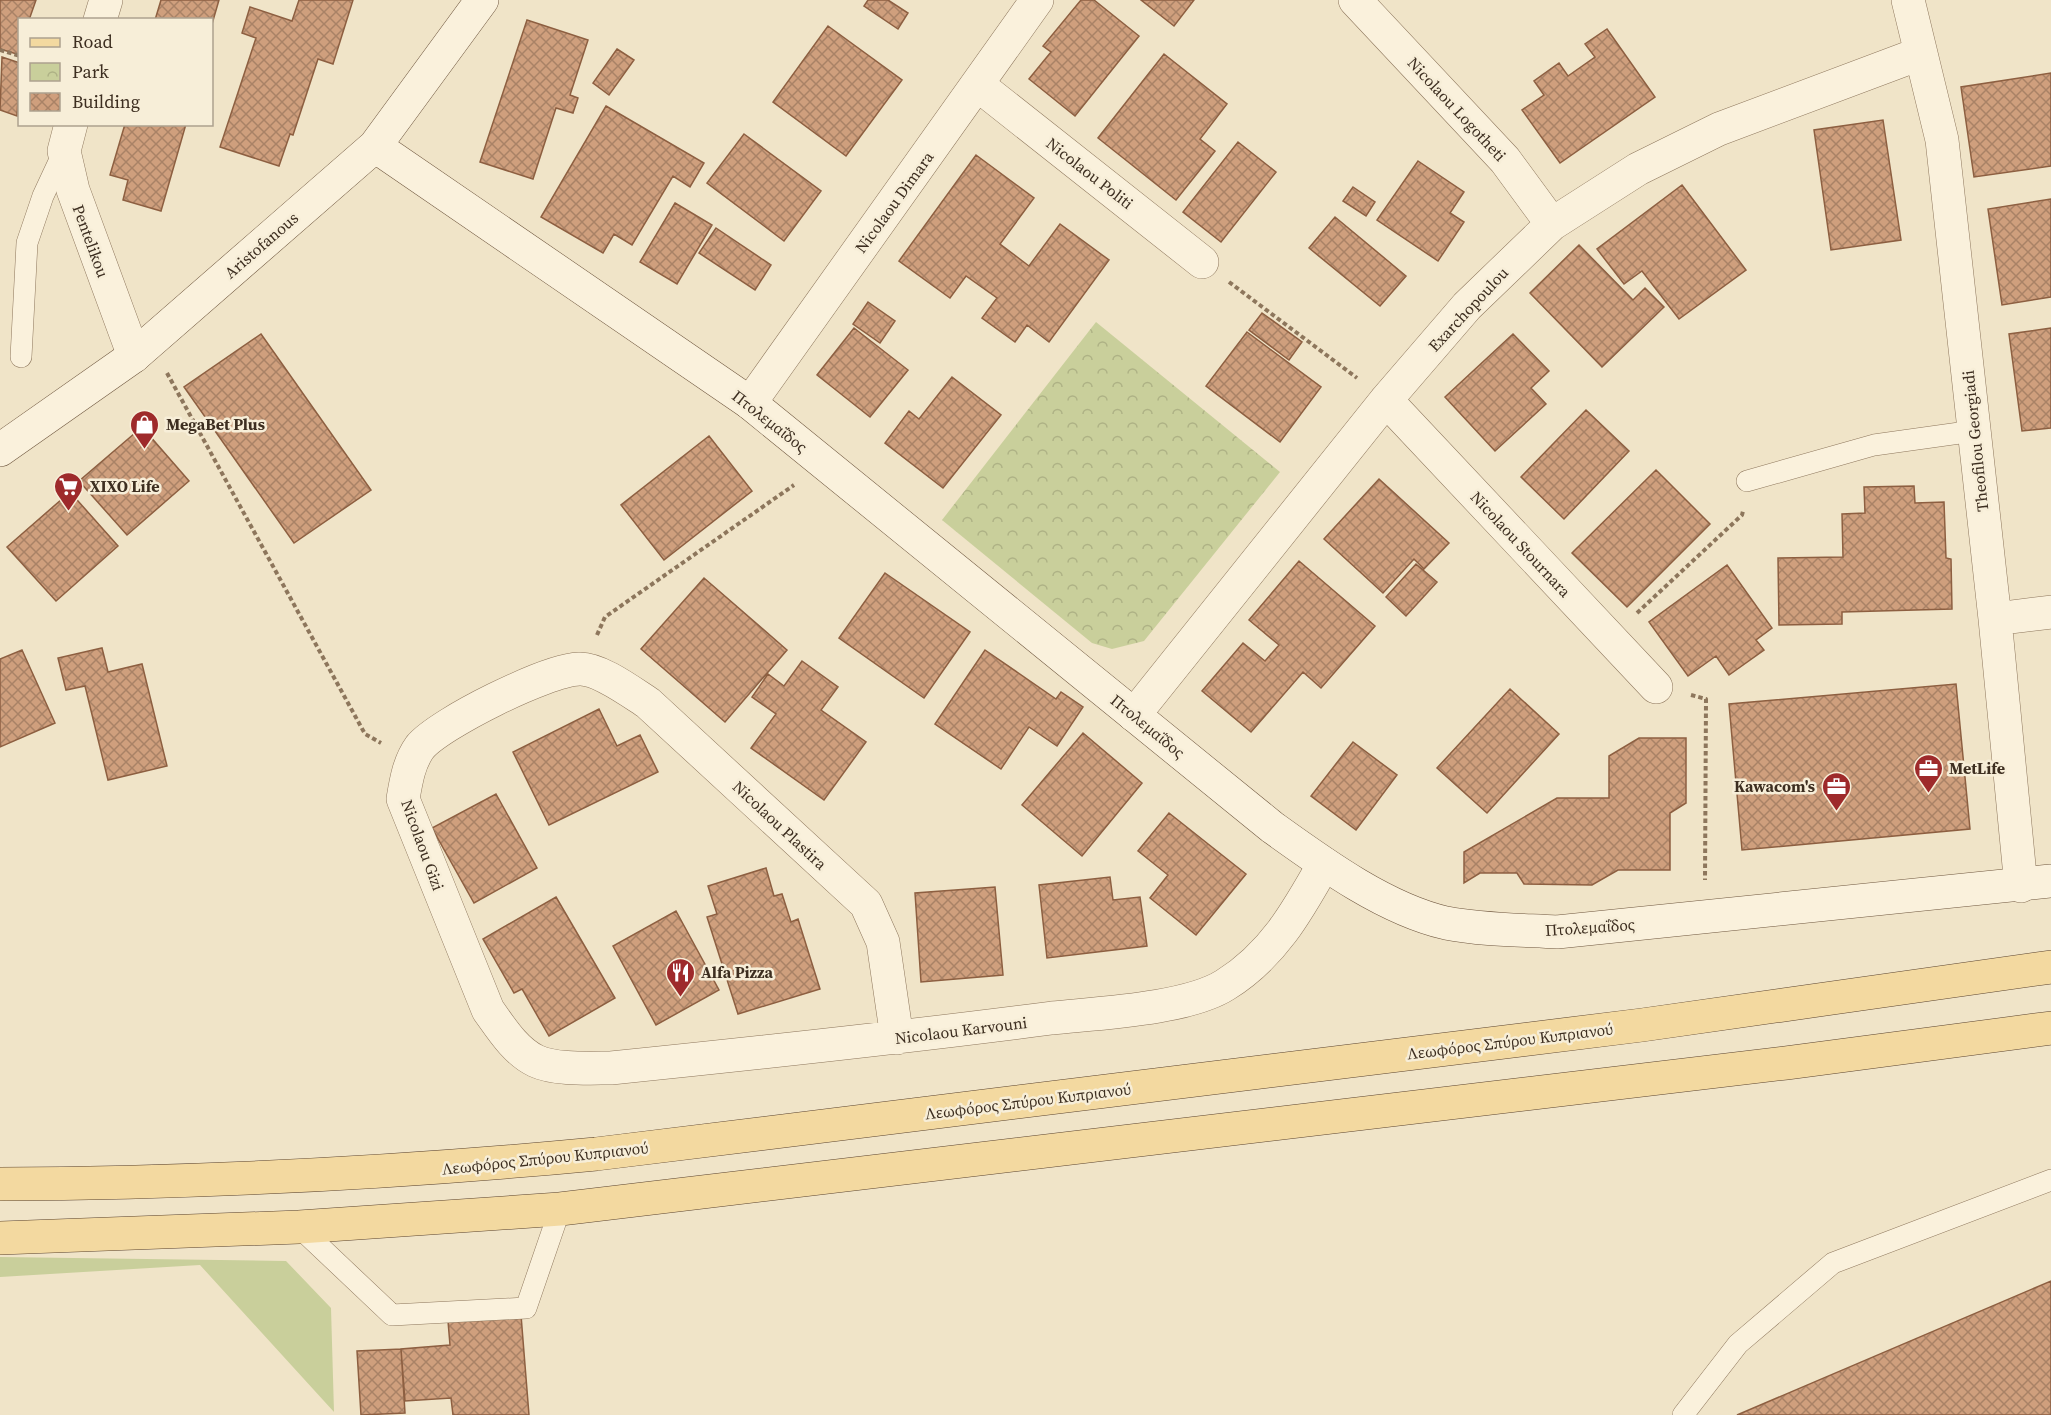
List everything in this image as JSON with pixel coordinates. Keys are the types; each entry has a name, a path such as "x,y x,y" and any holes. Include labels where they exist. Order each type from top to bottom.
{"main road":[{"name":"Λεωφόρος Σπύρου Κυπριανού","path":"0,1184 304,1176 451,1168 584,1155 1642,1025 2051,967"},
{"path":"0,1238 299,1227 560,1209 1774,1065 2051,1028"}],"street":[{"path":"101,18 106,0"},
{"name":"Aristofanous","path":"0,450 142,349 375,146 482,0"},
{"name":"Nicolaou Dimara","path":"750,403 1037,0"},
{"name":"Nicolaou Logotheti","path":"1355,0 1505,160 1552,224"},
{"name":"Theofilou Georgiadi","path":"1908,0 1919,54 1942,140 1995,619 2036,884"},
{"name":"Exarchopoulou","path":"1134,715 1386,400 1467,306 1552,224 1638,169 1719,129 1919,54"},
{"name":"Nicolaou Politi","path":"978,85 1202,262"},
{"name":"Pentelikou","path":"68,138 73,190 142,349"},
{"name":"Πτολεμαΐδος","path":"375,146 750,403 1272,827 1324,864 1394,903 1445,922 1485,928 1557,932 2036,884"},
{"name":"Nicolaou Stournara","path":"1386,400 1656,687"},
{"path":"1995,619 2051,612"},
{"name":"Nicolaou Gizi","path":"536,1061 509,1040 488,1010 403,799 407,773 420,747 445,728 535,681 581,668"},
{"name":"Nicolaou Plastira","path":"581,668 620,684 648,703 866,904 884,942 897,1038"},
{"name":"Nicolaou Karvouni","path":"536,1061 575,1068 611,1068 897,1038 1174,1003 1223,986 1260,961 1296,914 1324,864"}],"lane":[{"path":"21,357 27,243 43,196 68,138"},
{"path":"1747,481 1874,445 1974,431"},
{"path":"1683,1415 1738,1344 1833,1263 2051,1180"},
{"path":"299,1227 392,1315 526,1308 560,1209"}],"path":[{"path":"0,50 18,55"},
{"path":"1202,262 1386,400"},
{"path":"142,349 364,734 413,761"},
{"path":"581,668 605,617 825,464"},
{"path":"1610,638 1742,515 1747,481"},
{"path":"1656,687 1706,699 1705,917"}],"green space":[{"path":"1096,322 1280,472 1144,641 1112,649 1092,643 942,520"},
{"path":"0,1257 286,1261 331,1308 334,1412 200,1265 0,1277"}],"building":[{"path":"0,0 36,0 30,18 18,18 18,54 0,49"},
{"path":"161,0 219,0 213,21 213,18 156,18"},
{"path":"299,0 353,0 333,64 318,59 293,135 290,134 279,166 220,147 256,38 242,33 250,7 292,21"},
{"path":"868,0 888,0 908,13 898,29 864,6"},
{"path":"1081,0 1094,0 1139,36 1075,116 1029,79 1051,52 1043,46"},
{"path":"1141,0 1194,0 1174,26"},
{"path":"527,20 588,40 570,95 578,98 573,113 556,108 533,179 480,162"},
{"path":"828,26 902,80 846,156 773,102"},
{"path":"1607,29 1655,97 1560,163 1522,110 1544,95 1534,81 1559,63 1568,76 1595,57 1585,44"},
{"path":"617,49 634,60 609,95 593,83"},
{"path":"1164,54 1227,104 1200,139 1215,151 1176,200 1098,138"},
{"path":"2,57 18,62 17,116 0,110"},
{"path":"2051,73 2051,166 1974,177 1961,87"},
{"path":"606,106 704,163 690,187 673,176 632,245 614,234 603,253 541,217"},
{"path":"1883,120 1901,240 1831,250 1814,130"},
{"path":"124,126 185,126 161,211 123,200 128,180 110,175"},
{"path":"744,134 821,191 784,241 707,183"},
{"path":"1238,142 1276,172 1221,242 1183,212"},
{"path":"976,155 1034,198 1000,244 1029,266 1060,224 1109,260 1049,342 1027,325 1015,342 982,318 997,298 966,276 950,298 899,261"},
{"path":"1418,161 1464,192 1450,213 1464,222 1438,261 1377,220"},
{"path":"1682,185 1746,270 1679,319 1642,271 1624,284 1597,249"},
{"path":"1353,187 1375,202 1366,216 1343,201"},
{"path":"2051,199 2051,297 2002,305 1988,209"},
{"path":"675,203 712,225 677,284 640,262"},
{"path":"1335,217 1406,276 1380,306 1309,248"},
{"path":"716,228 771,265 755,290 699,253"},
{"path":"1579,245 1633,300 1645,288 1664,307 1602,367 1530,293"},
{"path":"868,302 895,321 880,343 853,324"},
{"path":"1262,313 1302,342 1289,360 1249,330"},
{"path":"854,328 908,370 870,417 817,375"},
{"path":"2051,328 2051,428 2022,431 2009,334"},
{"path":"1247,332 1321,387 1280,442 1206,386"},
{"path":"261,334 371,490 294,543 184,387"},
{"path":"1513,334 1549,371 1531,388 1546,404 1495,451 1445,397"},
{"path":"952,377 1001,415 943,488 885,443 909,411 919,419"},
{"path":"1586,410 1629,451 1564,519 1521,477"},
{"path":"142,427 189,481 127,535 79,481"},
{"path":"709,436 752,491 664,560 621,505"},
{"path":"1656,470 1710,524 1627,607 1572,553"},
{"path":"1379,479 1449,543 1424,569 1414,559 1383,593 1324,539"},
{"path":"1914,486 1915,503 1944,502 1946,558 1951,559 1952,609 1842,612 1842,624 1779,625 1778,558 1843,557 1842,514 1865,513 1864,487"},
{"path":"70,492 118,546 56,601 7,547"},
{"path":"1299,561 1375,626 1321,688 1303,672 1251,732 1202,691 1243,643 1265,661 1279,645 1249,620"},
{"path":"1416,564 1437,582 1406,616 1386,597"},
{"path":"1727,565 1772,628 1756,640 1764,650 1729,675 1716,656 1688,676 1649,622"},
{"path":"885,573 970,632 924,698 839,638"},
{"path":"704,578 787,650 725,722 641,649"},
{"path":"102,648 108,672 142,664 167,766 108,780 85,686 66,690 58,658"},
{"path":"22,650 55,723 0,747 0,659"},
{"path":"985,650 1056,699 1061,692 1083,707 1057,746 1029,727 1001,769 935,724"},
{"path":"802,661 838,687 821,710 866,742 824,800 751,748 776,714 752,697 768,674 784,686"},
{"path":"1956,684 1970,829 1742,850 1729,704"},
{"path":"1510,689 1559,734 1487,813 1437,768"},
{"path":"599,709 617,746 640,735 658,772 549,825 513,752"},
{"path":"1083,733 1142,783 1082,856 1022,805"},
{"path":"1639,738 1686,738 1686,803 1670,813 1670,870 1618,870 1592,885 1524,884 1517,873 1480,873 1464,883 1464,852 1557,798 1609,798 1609,756"},
{"path":"1353,742 1397,775 1356,830 1311,796"},
{"path":"496,794 537,868 474,903 432,828"},
{"path":"1169,813 1246,874 1196,935 1150,898 1168,875 1138,851"},
{"path":"766,868 774,896 782,894 791,922 798,919 820,989 738,1014 707,917 717,914 708,886"},
{"path":"1110,877 1113,900 1140,897 1147,946 1047,958 1039,885"},
{"path":"995,887 1003,975 921,982 915,893"},
{"path":"556,897 615,998 549,1036 522,989 514,993 483,939"},
{"path":"676,911 719,990 656,1025 613,946"},
{"path":"2051,1281 2051,1415 1737,1415"},
{"path":"521,1315 529,1415 453,1415 451,1398 405,1401 401,1349 450,1345 448,1321"},
{"path":"401,1349 405,1413 361,1415 357,1351"}],"place":[{"name":"MegaBet Plus","path":"145,450"},
{"name":"XIXO Life","path":"69,512"},
{"name":"MetLife","path":"1928,794"},
{"name":"Kawacom's","path":"1836,812"},
{"name":"Alfa Pizza","path":"680,998"}]}
